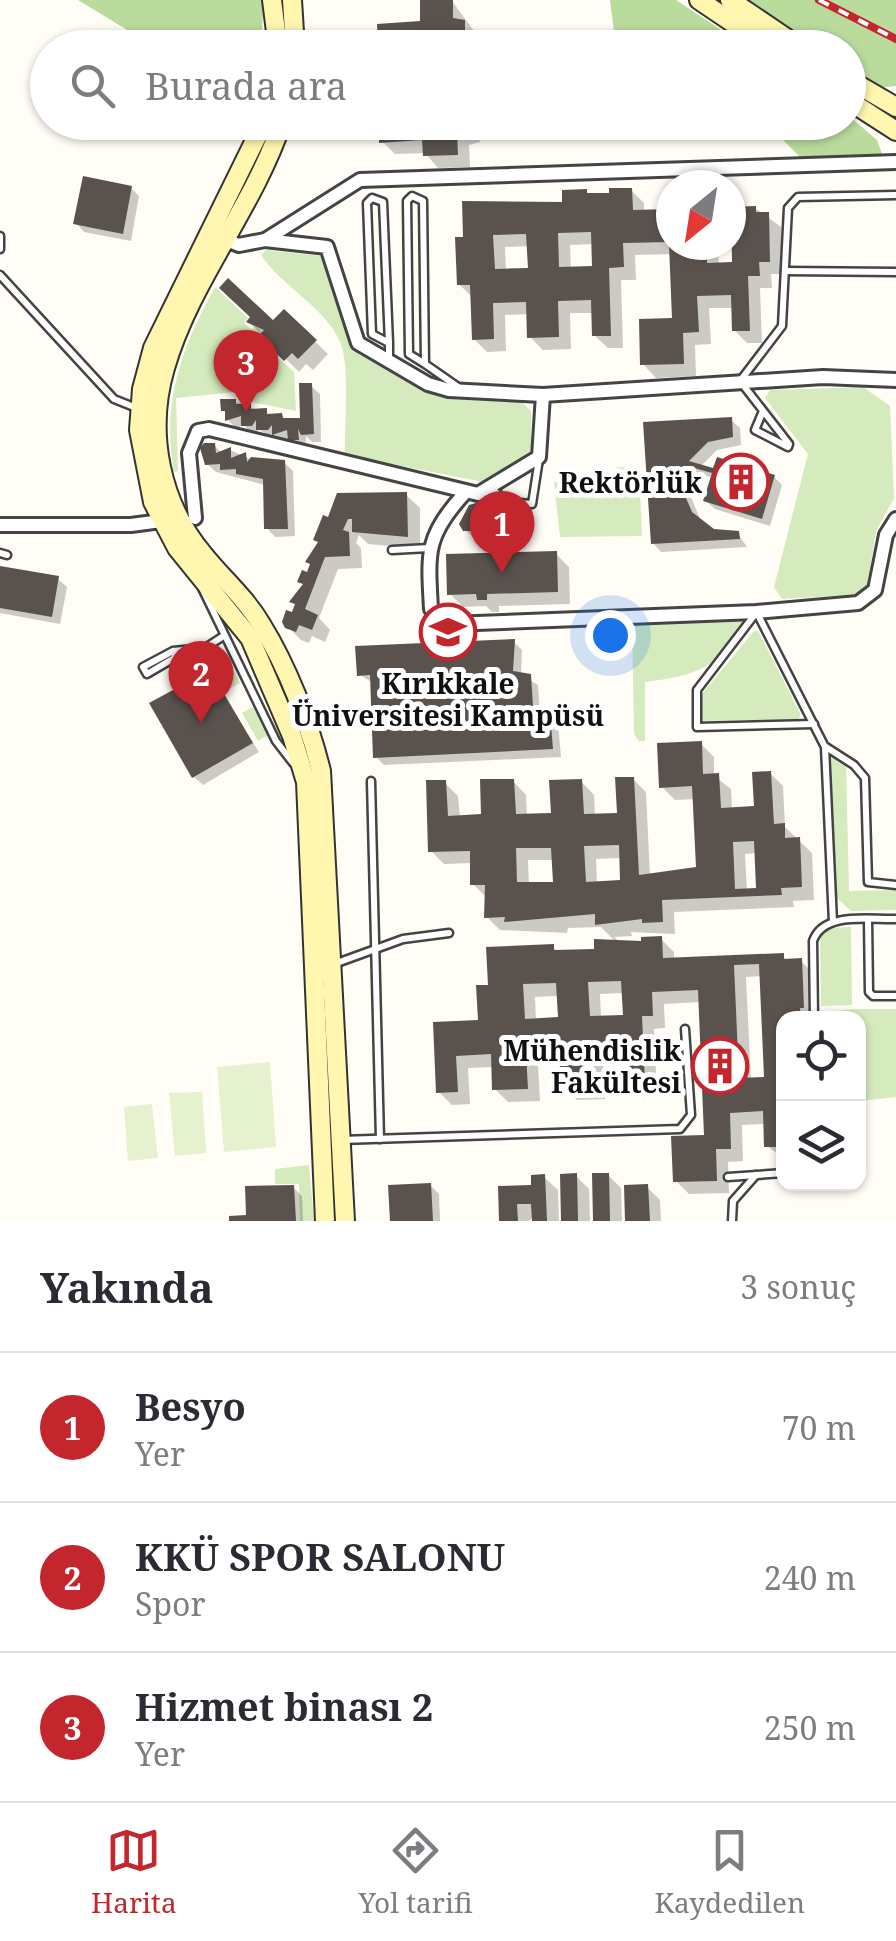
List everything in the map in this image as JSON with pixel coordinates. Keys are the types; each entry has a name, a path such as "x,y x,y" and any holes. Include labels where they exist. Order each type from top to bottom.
{"street":[{"path":"272,0 276,30"},
{"path":"292,0 294,30"},
{"path":"699,0 743,30"},
{"path":"730,0 774,30"},
{"path":"885,104 896,131"},
{"path":"885,104 896,143"},
{"path":"219,236 257,140"},
{"path":"272,140 157,338 141,451 160,494 197,547 261,623 311,738 325,796 325,1221"},
{"path":"266,240 360,180 896,162"},
{"path":"219,236 239,245 266,240 326,247 356,339 436,387 543,395 824,377 896,380"},
{"path":"195,518 191,438 198,431 209,429 464,494 492,489 540,458 543,395"},
{"path":"160,494 192,481"},
{"path":"160,494 161,521 196,573 228,606 250,638 304,774 342,1140 346,1221"},
{"path":"464,494 440,519 429,548 431,610 450,624 756,612 858,603 868,598 876,585 886,535 896,519"},
{"path":"0,524 130,525 161,521"}],"lane":[{"path":"763,411 755,430 788,447 789,444 763,411 740,382 781,328 784,216 798,197 896,195"},
{"path":"425,364 423,200 412,196 407,201 409,354 463,391"},
{"path":"389,343 372,334 367,203 372,198 383,202 390,362"},
{"path":"0,236 0,250"},
{"path":"784,270 896,272"},
{"path":"0,276 114,399 148,410"},
{"path":"492,489 508,502 530,505 535,499 540,458"},
{"path":"392,550 429,548"},
{"path":"196,573 222,637 276,741 304,774"},
{"path":"814,724 697,727 698,690 756,612 814,724 825,747 833,922"},
{"path":"172,650 176,657 172,664 147,674 144,667 148,661 172,650 204,648 222,637"},
{"path":"825,747 854,764 865,778 868,882 896,885"},
{"path":"372,781 380,1139"},
{"path":"868,920 869,992 874,996 896,996"},
{"path":"814,1011 813,941 822,925 896,920"},
{"path":"324,965 376,952 403,940 449,933"},
{"path":"342,1140 680,1129 691,1115 686,1029"},
{"path":"728,1177 776,1174"},
{"path":"732,1221 734,1198 756,1175"}],"green space":[{"path":"78,0 263,0 262,30 127,30"},
{"path":"610,0 676,0 721,30 614,30"},
{"path":"744,0 896,0 896,86 878,88 866,80 866,30 791,30"},
{"path":"866,131 877,140 882,154 802,159 783,140 866,140"},
{"path":"266,250 322,256 347,335 359,354 425,391 519,399 531,411 531,452 489,483 345,455 346,382 341,344 325,319 261,255"},
{"path":"215,287 248,318 244,323 252,330 256,326 261,330 256,337 294,372 296,411 252,402 251,397 236,397 235,392 176,398 178,471 174,472 170,422 177,376"},
{"path":"863,387 890,406 894,498 876,531 867,586 856,595 782,599 774,587 808,454 765,398 770,390"},
{"path":"617,467 639,468 642,536 560,537 554,482 616,480"},
{"path":"743,622 725,650 704,667 677,677 645,682 645,741 639,741 634,734 632,623"},
{"path":"758,631 801,715 798,719 701,721 701,695"},
{"path":"224,651 240,683 229,689 213,663 203,668 200,664"},
{"path":"253,707 268,735 258,741 242,713"},
{"path":"833,756 846,764 849,891 896,890 896,910 851,911 836,897 829,759"},
{"path":"851,927 852,1005 821,1006 820,937 829,928"},
{"path":"896,1009 896,1097 866,1100 866,1011 837,1011"},
{"path":"270,1062 276,1147 224,1152 217,1067"},
{"path":"202,1092 206,1153 175,1156 169,1093"},
{"path":"152,1104 158,1158 128,1161 124,1107"},
{"path":"309,1165 314,1221 300,1221 299,1184 275,1184 275,1169"}],"building":[{"path":"420,0 453,0 453,18 465,20 465,30 377,30 377,24 420,21"},
{"path":"379,140 422,140 379,143"},
{"path":"422,140 457,140 458,155 423,156"},
{"path":"83,176 132,186 123,234 73,224"},
{"path":"632,188 633,210 656,209 656,242 623,243 624,267 609,268 611,336 592,336 591,300 558,301 559,337 527,338 526,302 493,303 494,339 472,340 470,285 457,285 455,237 463,237 462,201 562,202 562,190 587,189 587,193","holes":["591,232 592,266 559,267 558,233","526,234 528,268 495,269 493,235"]},
{"path":"746,206 756,206 756,212 769,212 770,262 759,262 760,276 748,276 750,331 732,331 731,295 697,296 699,332 683,333 684,364 640,365 639,319 672,318 670,260 746,260"},
{"path":"228,278 273,320 284,309 317,340 298,359 292,353 284,361 258,336 264,330 246,322 250,317 219,288"},
{"path":"299,383 312,383 314,434 301,435 298,429 299,440 288,440 287,430 272,435 272,425 268,430 256,430 256,420 252,426 241,426 241,416 225,421 220,399 236,399 236,404 251,404 251,409 267,408 267,414 282,413 283,418 300,418"},
{"name":"Rektörlük","path":"732,417 733,437 708,442 689,461 713,468 717,457 775,475 762,519 703,501 712,473 687,466 683,491 692,512 714,529 739,531 740,539 651,544 643,422"},
{"path":"204,443 215,443 216,453 231,447 231,458 246,452 247,462 251,457 285,460 288,529 264,529 263,479 236,474 236,469 220,470 220,464 205,465 200,448"},
{"path":"407,492 408,537 352,532 352,519 348,519 343,530 349,532 350,556 325,557 305,609 318,615 312,630 299,625 296,632 285,628 282,622 286,610 292,612 295,604 289,602 303,584 297,582 302,570 307,572 310,564 305,562 318,542 313,540 337,493"},
{"path":"476,503 525,530 463,531 459,524 469,505"},
{"path":"557,551 558,592 487,594 487,600 477,600 476,594 447,595 446,554"},
{"path":"0,566 59,576 52,617 0,608"},
{"path":"515,639 513,671 531,674 533,707 515,706 514,713 550,712 553,749 373,758 370,675 357,676 355,646"},
{"path":"210,670 253,743 192,778 149,703"},
{"path":"702,741 703,774 719,773 721,808 754,806 752,772 771,771 774,824 785,823 785,838 800,837 802,887 781,888 782,895 662,900 663,922 642,923 642,919 595,925 595,914 504,922 505,917 484,918 485,885 470,885 470,851 428,852 426,780 446,780 448,816 481,814 480,779 514,779 516,814 551,813 549,780 582,779 584,814 617,813 615,777 634,777 639,875 696,867 692,786 659,788 657,743","holes":["754,841 756,888 735,889 733,842","619,845 620,880 586,882 584,846","516,848 551,848 553,882 517,882"]},
{"name":"Mühendislik Fakültesi","path":"662,936 663,958 784,953 784,959 802,958 804,1008 776,1011 776,1147 764,1147 763,1111 730,1113 731,1149 716,1149 717,1181 673,1182 671,1136 704,1135 698,990 652,992 653,1016 642,1016 645,1084 626,1085 624,1049 591,1050 593,1086 561,1088 559,1052 526,1053 528,1089 492,1090 491,1054 456,1056 458,1092 436,1093 433,1022 478,1020 476,985 488,985 486,947 554,944 554,950 594,949 594,939 641,941 641,937","holes":["759,964 764,1077 739,1078 734,965","621,981 623,1015 590,1016 588,982","556,983 558,1017 525,1019 523,984"]},
{"path":"577,1173 578,1221 561,1221 560,1174"},
{"path":"592,1173 609,1173 610,1221 593,1221"},
{"path":"545,1174 547,1221 532,1221 531,1204 517,1204 518,1221 499,1221 498,1186 531,1185 531,1175"},
{"path":"431,1183 433,1221 390,1221 388,1185"},
{"path":"648,1184 650,1221 625,1221 624,1185"},
{"path":"294,1185 296,1221 229,1221 229,1216 246,1215 245,1186"}],"railway":[{"path":"819,0 896,39"}],"place":[{"name":"Hizmet binası 2","path":"246,412"},
{"name":"Rektörlük","path":"741,482"},
{"name":"Besyo","path":"502,573"},
{"name":"Kırıkkale Üniversitesi Kampüsü","path":"448,632"},
{"name":"KKÜ SPOR SALONU","path":"201,723"},
{"name":"Mühendislik Fakültesi","path":"720,1066"}]}
